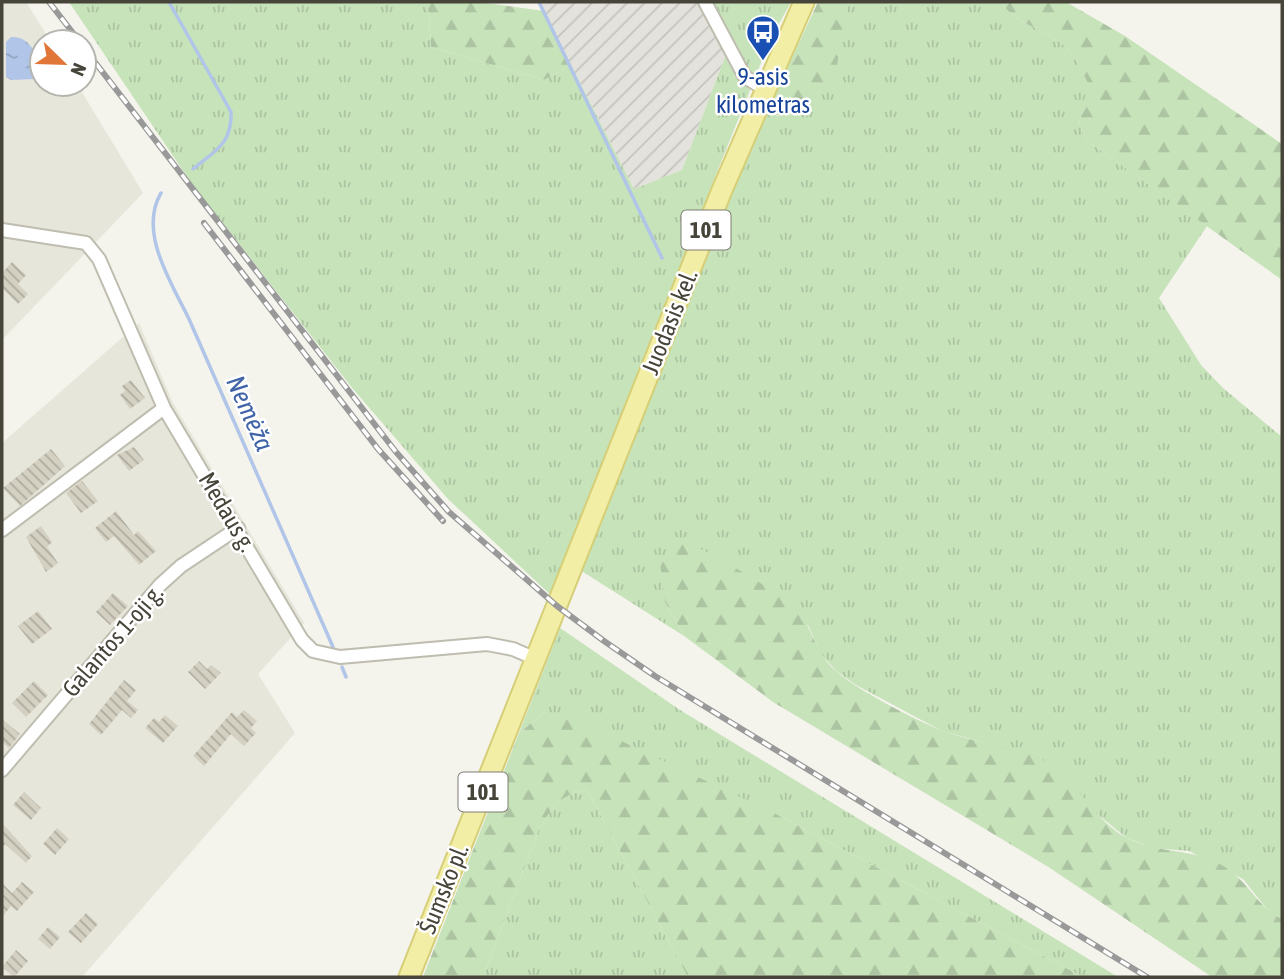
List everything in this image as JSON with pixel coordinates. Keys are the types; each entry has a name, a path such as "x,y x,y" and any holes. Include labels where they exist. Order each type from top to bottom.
{"main road":[{"name":"Juodasis kel.","path":"557,606 765,89 804,2"},
{"name":"Šumsko pl.","path":"409,977 557,606"}],"street":[{"path":"705,2 745,77 765,89"},
{"name":"Medaus g.","path":"2,230 86,243 108,275 164,408 238,528 302,640 313,650 340,657 487,644 513,649 536,659"},
{"path":"2,530 164,408"},
{"name":"Galantos 1-oji g.","path":"2,770 160,585 181,566 238,528"}],"shaded area":[{"path":"2,2 26,2 42,28 28,28 28,98 85,98 143,193 2,340"},
{"path":"539,2 697,2 713,24 726,54 682,170 634,189"},
{"path":"139,323 173,403 304,623 258,674 295,733 82,977 2,977 2,443"}],"green space":[{"path":"69,2 428,2 431,47 544,80 571,65 634,189 682,170 726,54 713,24 696,2 791,2 771,38 715,177 553,597 448,499 353,389 192,184 98,45 98,28 87,28"},
{"path":"428,2 479,2 544,11 571,65 544,80 431,47"},
{"path":"818,2 850,2 830,83 821,95 797,113 783,116 767,111"},
{"path":"850,2 1000,2 1021,21 1060,42 1076,61 1089,83 1079,123 1085,139 1207,226 1159,298 1201,365 1223,388 1282,437 1282,919 1271,914 1243,879 1189,851 1153,848 1127,838 1087,806 1066,779 1022,753 942,731 856,685 836,671 821,654 808,625 665,602 684,636 580,570 695,279 767,111 778,116 840,38 841,25"},
{"path":"1000,2 1066,2 1125,36 1282,144 1282,280 1085,139 1079,123 1088,83 1076,61 1060,42 1021,21"},
{"path":"673,545 689,545 712,554 789,603 802,617 830,666 873,696 943,731 1024,753 1049,764 1069,781 1106,823 1129,839 1202,857 1225,867 1267,909 1282,919 1282,977 1212,977 1050,868 773,702 684,636 665,602 660,563"},
{"path":"560,628 680,710 1118,977 1083,977 776,814 542,715 519,733"},
{"path":"564,714 776,814 1083,977 688,977 587,790 564,798 539,829 483,977 423,977 519,733 542,715"},
{"path":"587,790 688,977 483,977 539,829 564,798"}],"water":[{"path":"11,37 28,43 28,79 11,80 6,77 6,42"}],"building":[{"path":"12,262 26,275 18,284 28,294 18,304 2,288 2,273"},
{"path":"131,380 145,398 130,409 120,395 125,391 122,386"},
{"path":"134,447 144,460 129,471 117,455"},
{"path":"51,449 65,466 20,506 3,488"},
{"path":"82,481 98,501 81,513 66,493"},
{"path":"116,511 134,535 138,531 156,551 139,565 114,536 106,542 95,528"},
{"path":"41,526 52,542 47,547 58,563 46,572 26,537"},
{"path":"113,593 128,606 110,625 96,612"},
{"path":"38,611 52,629 32,644 18,626"},
{"path":"199,661 207,669 211,665 221,673 205,689 188,672"},
{"path":"124,680 136,690 127,701 138,710 131,718 122,710 101,735 89,724"},
{"path":"34,681 48,695 26,717 12,703"},
{"path":"244,710 257,721 251,728 256,733 244,746 231,734 204,766 193,756 232,712 237,717"},
{"path":"165,715 178,726 163,743 145,728 154,718 159,722"},
{"path":"2,719 20,734 9,748 2,742"},
{"path":"24,792 41,808 31,820 13,805"},
{"path":"2,823 32,856 26,863 5,844 2,848"},
{"path":"57,828 69,839 55,855 43,844"},
{"path":"22,882 34,892 17,911 11,906 2,917 2,883 12,893"},
{"path":"86,913 98,924 81,943 68,932"},
{"path":"48,927 60,937 50,949 38,939"},
{"path":"16,950 28,961 14,977 2,967"}],"waterway":[{"name":"Nemėža","path":"169,2 231,112 231,123 225,139 193,169"},
{"path":"539,2 662,258"},
{"name":"Nemėža","path":"161,193 153,224 155,240 166,273 189,319 333,647"},
{"name":"Nemėža","path":"342,667 346,677"}],"railway":[{"path":"49,2 69,28"},
{"path":"98,66 396,452 449,512 557,606 655,676 1147,977"},
{"path":"204,223 378,449 443,521"}],"place":[{"name":"9-asis kilometras","path":"763,62"}]}
